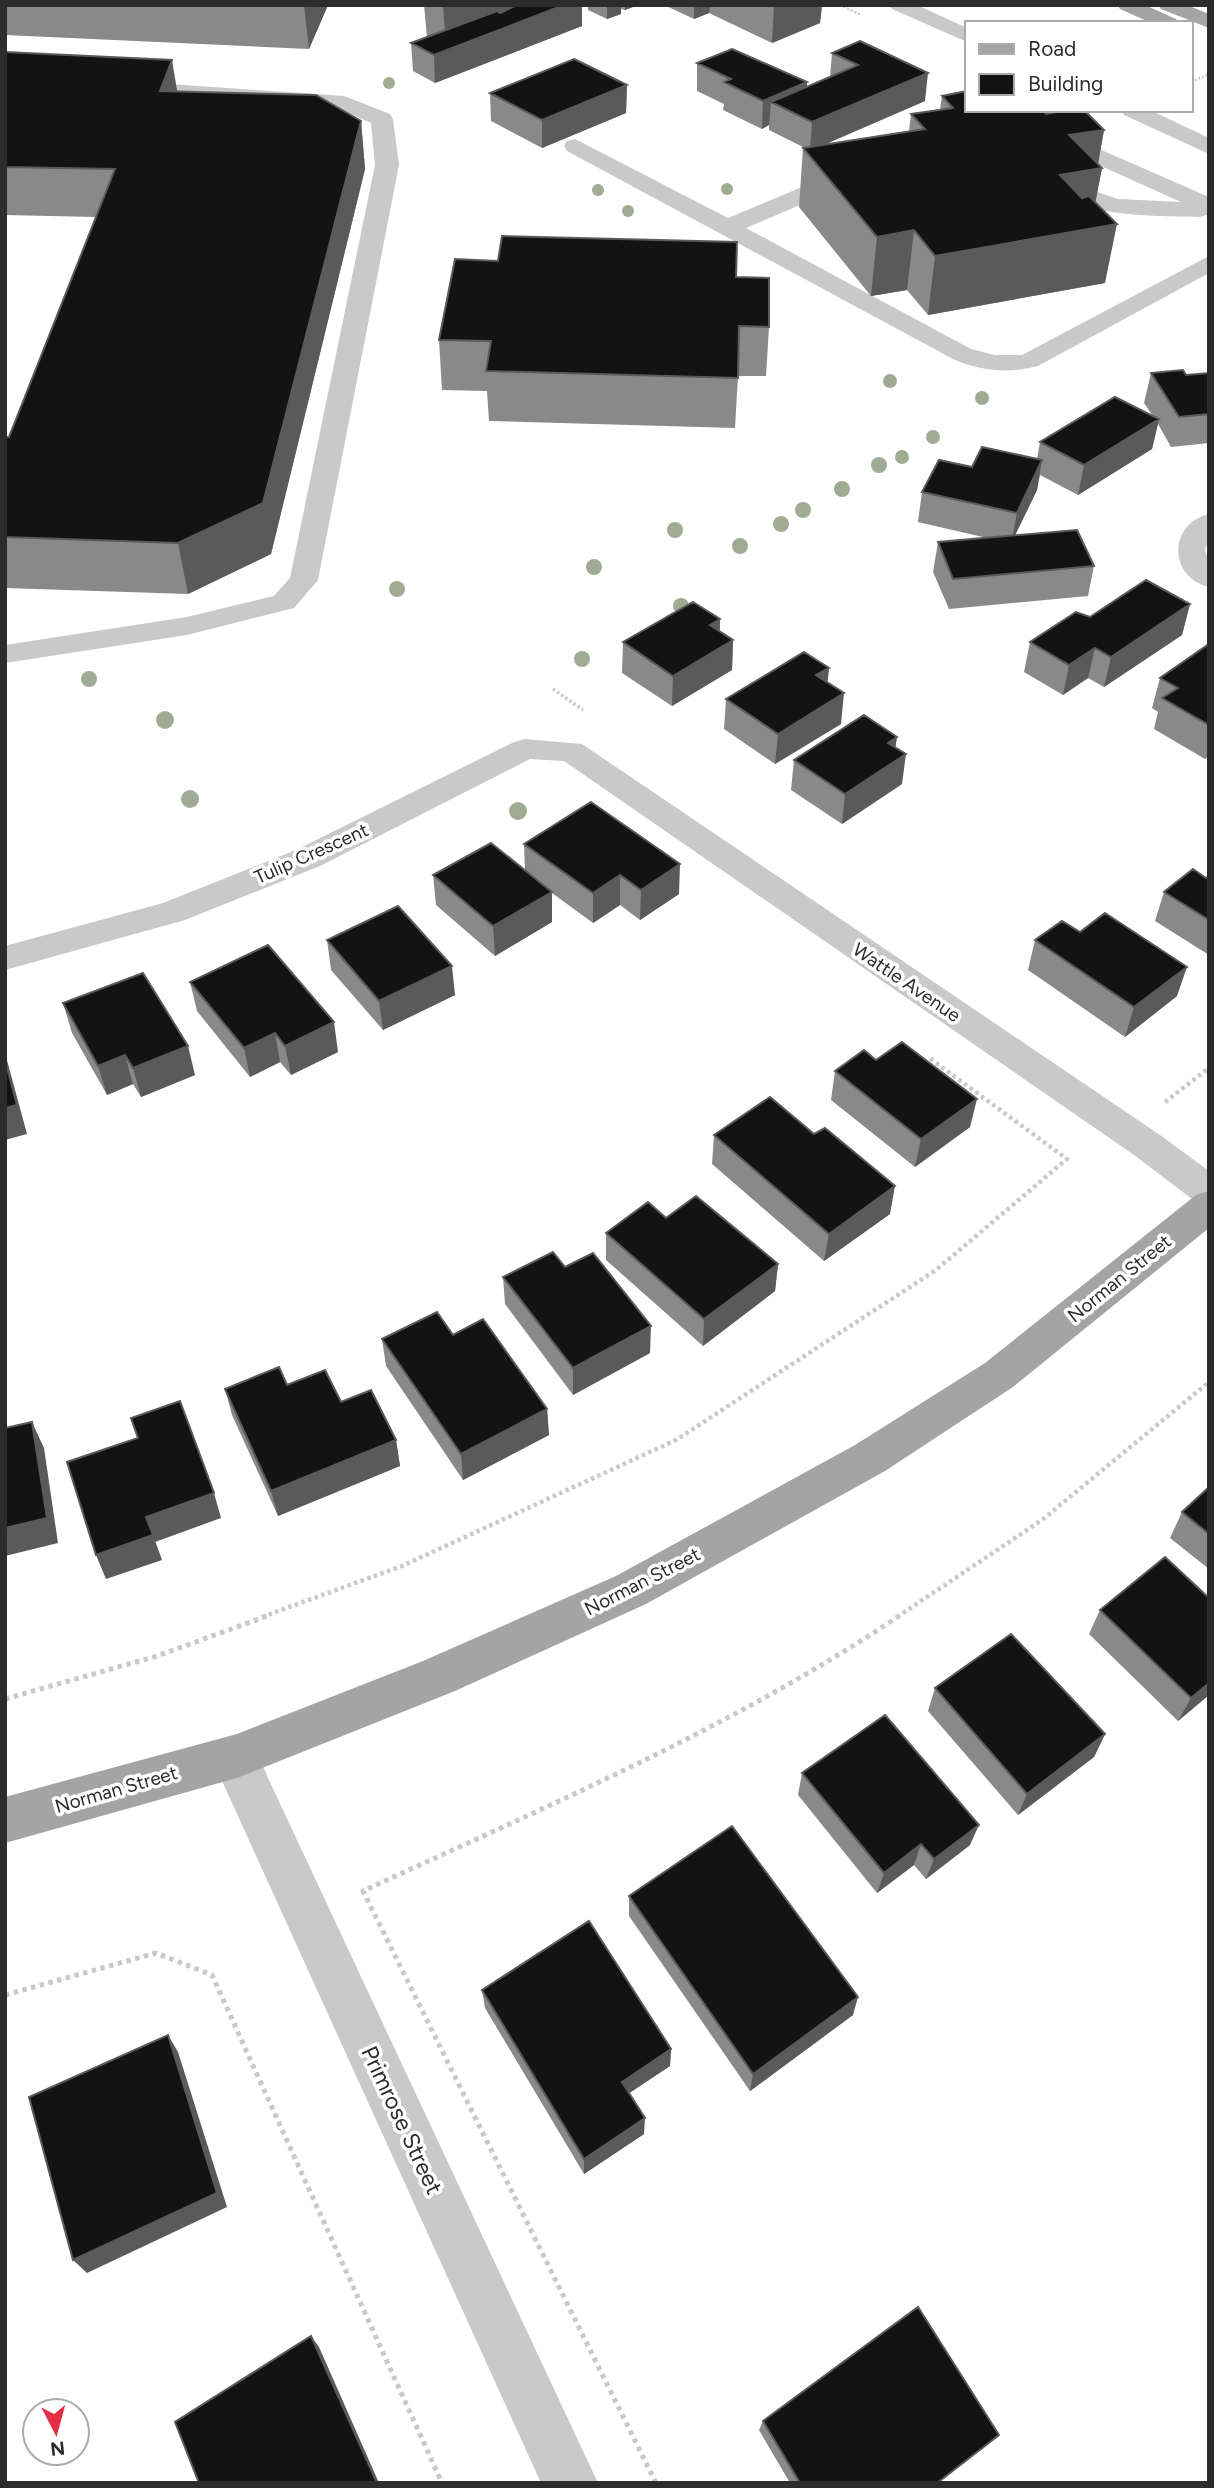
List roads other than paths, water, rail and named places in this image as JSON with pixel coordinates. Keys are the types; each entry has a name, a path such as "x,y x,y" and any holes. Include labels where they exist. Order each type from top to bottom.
{"main road":[{"path":"1127,5 1164,21"},
{"path":"1168,5 1209,22"},
{"name":"Norman Street","path":"5,1819 237,1756 439,1676 631,1590 870,1458 999,1375 1209,1206"}],"street":[{"path":"899,5 965,35"},
{"path":"5,654 187,626 284,602 304,580 387,165 382,119 344,103 200,91 103,87"},
{"path":"1136,112 1209,147"},
{"path":"1033,139 1072,142 1209,208"},
{"path":"575,146 962,354 982,362 1021,363 1038,357 1209,263"},
{"path":"728,228 865,168"},
{"path":"1073,191 1090,199 1114,204 1209,208"},
{"path":"1209,522 1194,535 1188,550 1194,565 1209,578"},
{"name":"Tulip Crescent","path":"5,958 173,912 308,858 525,749 571,751 603,774"},
{"name":"Wattle Avenue","path":"603,774 1147,1145 1209,1192"},
{"name":"Primrose Street","path":"237,1756 252,1796 570,2483"}]}
